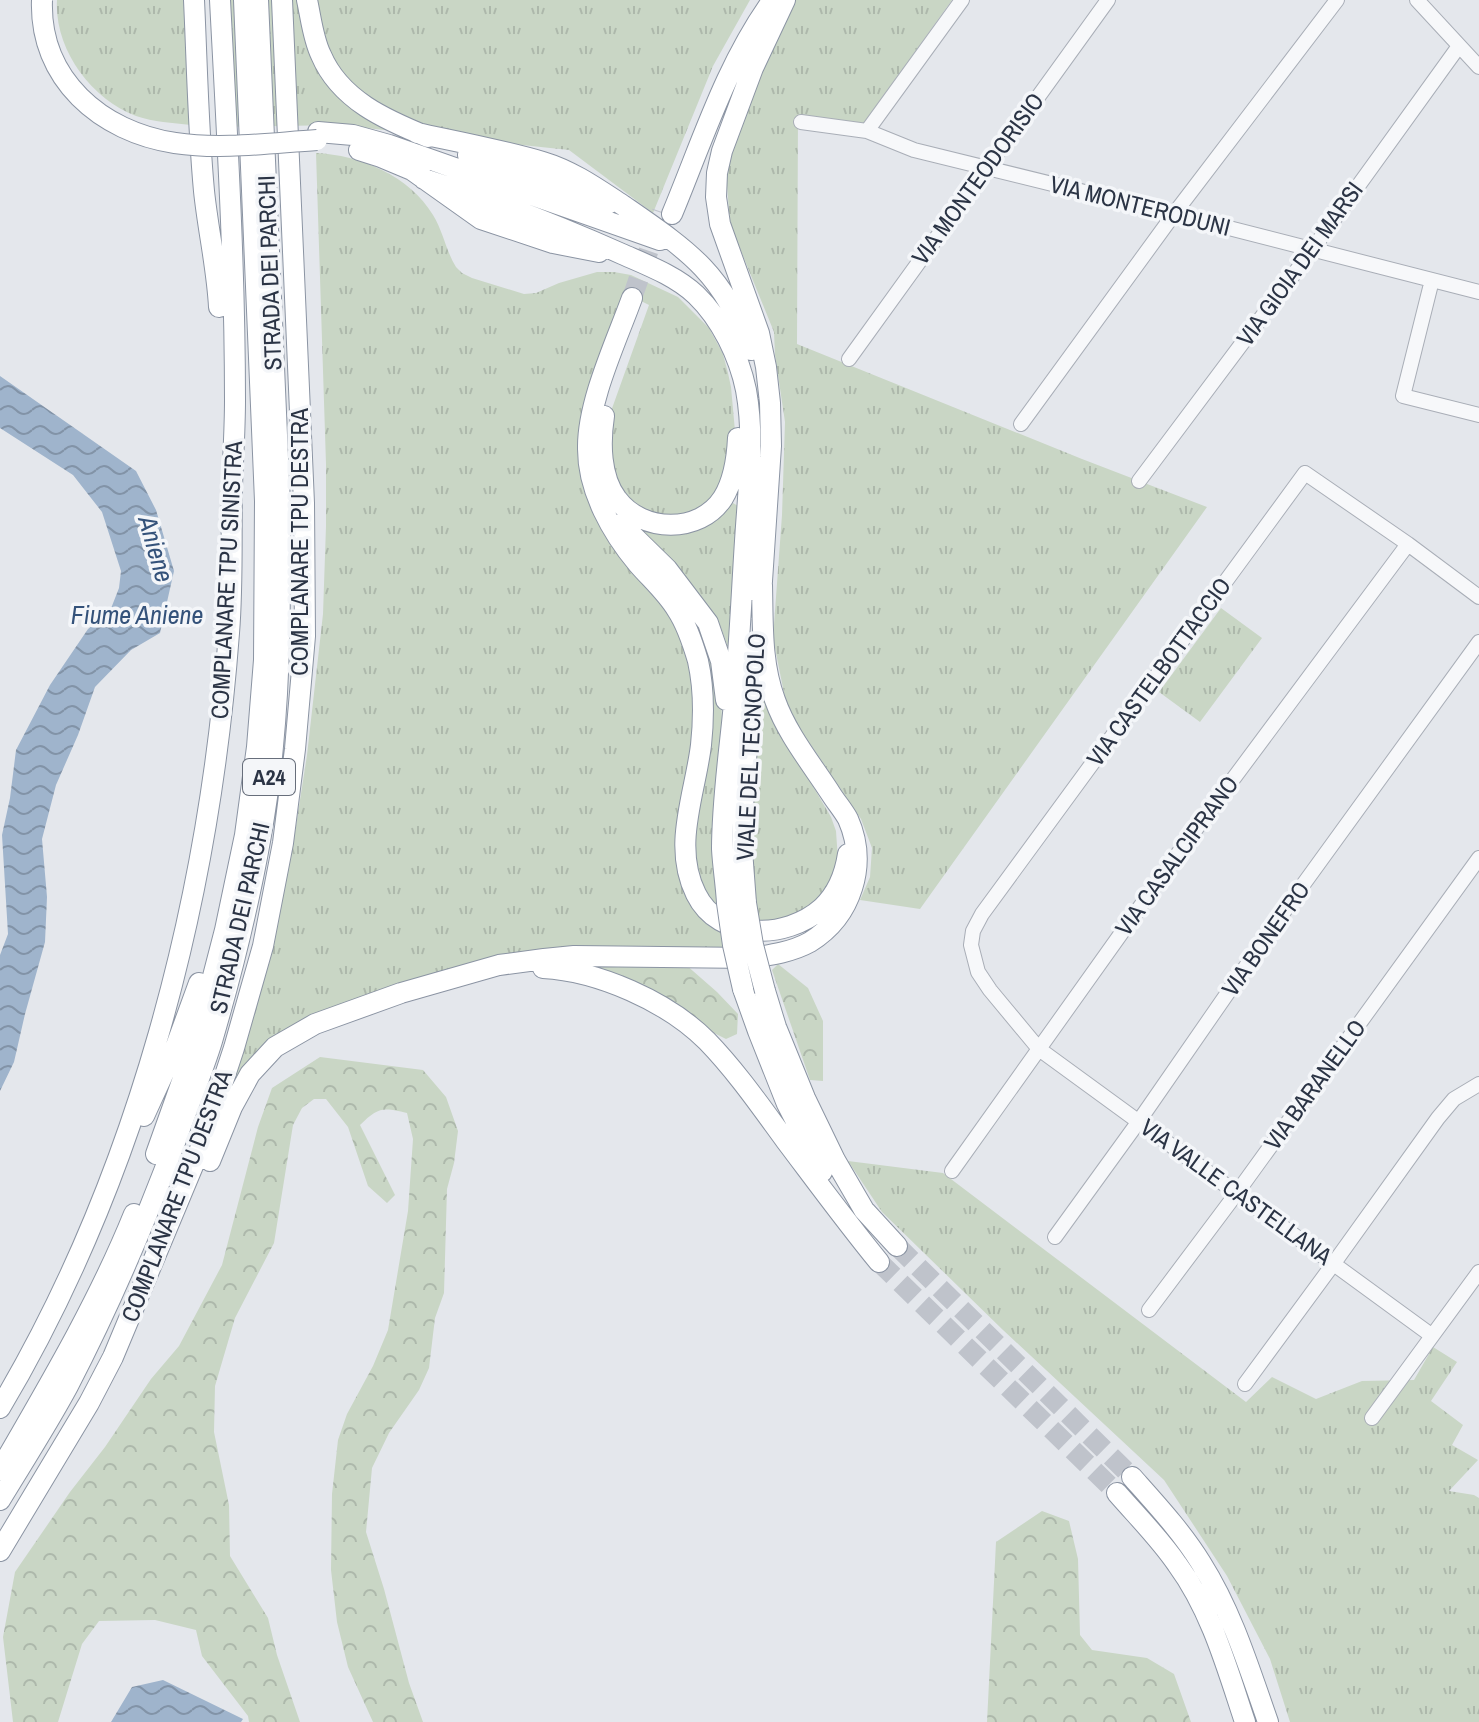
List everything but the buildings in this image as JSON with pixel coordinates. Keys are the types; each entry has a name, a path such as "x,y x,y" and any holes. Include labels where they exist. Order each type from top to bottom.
{"highway":[{"path":"42,0 43,32 56,67 79,97 112,123 173,143 209,146 318,136 412,170 481,219 553,243 634,259 682,284 700,300 724,332 739,366 749,411 749,479 730,739"},
{"path":"50,0 51,24 64,60 86,88 120,115 145,126 180,134 214,136 353,135 621,225 687,251"},
{"path":"194,0 204,187 218,283 232,491"},
{"name":"COMPLANARE TPU SINISTRA","path":"0,1408 61,1297 84,1246 129,1127 163,1017 194,890 215,769 229,633 235,401 220,0"},
{"name":"STRADA DEI PARCHI","path":"0,1470 58,1371 133,1218 196,1042 225,930 245,835 257,747 266,582 244,0"},
{"name":"STRADA DEI PARCHI","path":"0,1500 67,1389 110,1303 145,1222 211,1044 241,930 260,840 273,747 279,661 280,504 258,0"},
{"name":"COMPLANARE TPU DESTRA","path":"4,1546 113,1357 203,1142 263,946 283,843 305,636 304,503 282,0"},
{"path":"307,0 320,54 348,95 396,125 493,165 631,211 687,251 711,276 733,308 770,403"},
{"path":"757,0 718,70 667,213 730,71 773,0"},
{"path":"770,403 759,333 720,224 716,183 722,151 739,102 785,0"},
{"path":"739,366 735,466 719,504 701,517 667,526 638,517 615,498 605,475 603,425 636,299 592,410 589,435 592,480 608,519 629,553 679,613 695,650 702,690 703,722 684,840 687,871 695,893 703,906 722,922 751,931 766,931 794,924 821,909 831,897 845,869 849,844 847,818"},
{"name":"VIALE DEL TECNOPOLO","path":"770,403 771,446 762,585 733,945 743,989 787,1104 849,1225"},
{"path":"598,497 629,533 667,569 708,623 721,661 730,739"},
{"path":"113,1357 136,1322 180,1231 232,1107 250,1074 275,1047 315,1024 401,993 499,965 574,956 751,958 776,955 800,947 835,921 851,896 856,872 855,840 847,818 793,740 774,699 765,661 762,585"},
{"name":"VIALE DEL TECNOPOLO","path":"730,739 722,849 737,903 751,931 776,1027 835,1160 864,1210 897,1246"},
{"path":"84,1246 176,1046 213,938 228,873 245,835"},
{"path":"499,965 550,968 597,977 635,992 670,1012 704,1038 735,1071 879,1262"},
{"path":"1132,1477 1171,1521 1202,1564 1240,1640 1268,1722"},
{"path":"1117,1493 1177,1564 1203,1606 1245,1722"}],"street":[{"path":"867,131 962,0"},
{"name":"VIA MONTEODORISIO","path":"849,359 1108,0"},
{"path":"1021,424 1174,214 1337,0"},
{"path":"1417,0 1479,67"},
{"name":"VIA GIOIA DEI MARSI","path":"1139,481 1312,250 1459,46"},
{"name":"VIA MONTERODUNI","path":"801,122 867,131 914,150 1479,292"},
{"path":"1432,280 1403,396 1479,415"},
{"name":"VIA CASTELBOTTACCIO","path":"1039,1049 980,977 973,959 973,931 982,914 1305,473 1479,597"},
{"name":"VIA CASALCIPRANO","path":"952,1171 1187,841 1408,544"},
{"name":"VIA BONEFRO","path":"1055,1237 1292,900 1479,642"},
{"name":"VIA BARANELLO","path":"1149,1310 1479,858"},
{"name":"VIA VALLE CASTELLANA","path":"1039,1049 1431,1335"},
{"path":"1245,1384 1441,1114 1456,1097 1479,1084"},
{"path":"1372,1418 1479,1272"},
{"path":"1465,1291 1479,1301"}],"green space":[{"path":"57,0 188,0 191,125 136,116 104,98 90,85 78,70 62,36"},
{"path":"212,0 750,0 713,66 653,213 569,150 338,125 217,127"},
{"path":"792,0 952,0 863,125 798,115 797,344 1207,507 920,909 860,900 870,877 872,848 861,819 796,723 785,698 773,638 785,422 774,332 730,224 726,173 737,131"},
{"path":"316,153 366,163 411,189 433,215 456,267 472,278 524,294 536,293 597,272 631,275 678,297 709,328 723,354 731,387 735,431 719,492 698,511 663,518 630,505 611,471 610,414 649,305 627,294 583,413 578,440 584,491 597,520 674,621 693,668 694,908 704,920 721,930 726,952 532,950 507,955 257,1053 234,1080 282,900 293,845 323,614 326,464"},
{"path":"733,503 738,506 729,650 714,615 628,521 688,532 710,525"},
{"path":"670,582 704,629 721,692 718,908 703,890 695,860 696,826 709,744"},
{"path":"1221,608 1262,638 1200,722 1159,692"},
{"path":"762,688 783,735 831,817 836,831 838,860 831,884 810,909 760,925 752,837"},
{"path":"566,961 685,964 738,1014 737,1034 726,1039 669,1002"},
{"path":"778,964 808,988 823,1021 823,1081 810,1080 772,970"},
{"path":"320,1057 423,1070 446,1097 458,1131 447,1189 444,1293 435,1318 429,1368 419,1390 389,1433 372,1468 366,1532 423,1722 373,1722 348,1667 337,1622 331,1570 332,1494 338,1440 347,1414 388,1330 408,1211 413,1139 407,1113 381,1110 360,1125 395,1195 387,1203 368,1186 348,1127 326,1099 314,1099 302,1108 293,1125 274,1243 235,1318 215,1386 214,1432 229,1505 230,1556 268,1618 300,1722 249,1722 248,1716 202,1656 196,1630 155,1620 99,1621 82,1644 58,1722 13,1722 3,1637 15,1572 151,1379 179,1346 222,1265 258,1127 272,1088"},
{"path":"848,1161 943,1173 1246,1402 1272,1377 1316,1399 1362,1381 1414,1380 1433,1347 1457,1362 1431,1401 1463,1425 1452,1445 1478,1460 1449,1491 1479,1498 1479,1722 1290,1722 1270,1659 1227,1576 1164,1480 882,1212"},
{"path":"1042,1511 1069,1521 1078,1559 1080,1635 1092,1650 1147,1658 1174,1674 1191,1722 987,1722 996,1542"}],"water":[{"path":"0,376 136,471 156,510 174,571 160,633 131,650 95,687 56,785 42,839 47,897 45,942 14,1062 0,1091 0,955 8,934 2,835 16,750 50,685 88,629 110,611 119,588 121,571 102,512 73,475 0,428"},
{"path":"163,1680 243,1719 241,1722 111,1722 132,1687"}],"tunnel":[{"path":"632,298 662,212"},
{"path":"897,1246 1132,1477"},
{"path":"879,1262 1117,1493"}],"water label":[{"name":"Aniene","path":"156,549"},
{"name":"Fiume Aniene","path":"137,615"}]}
